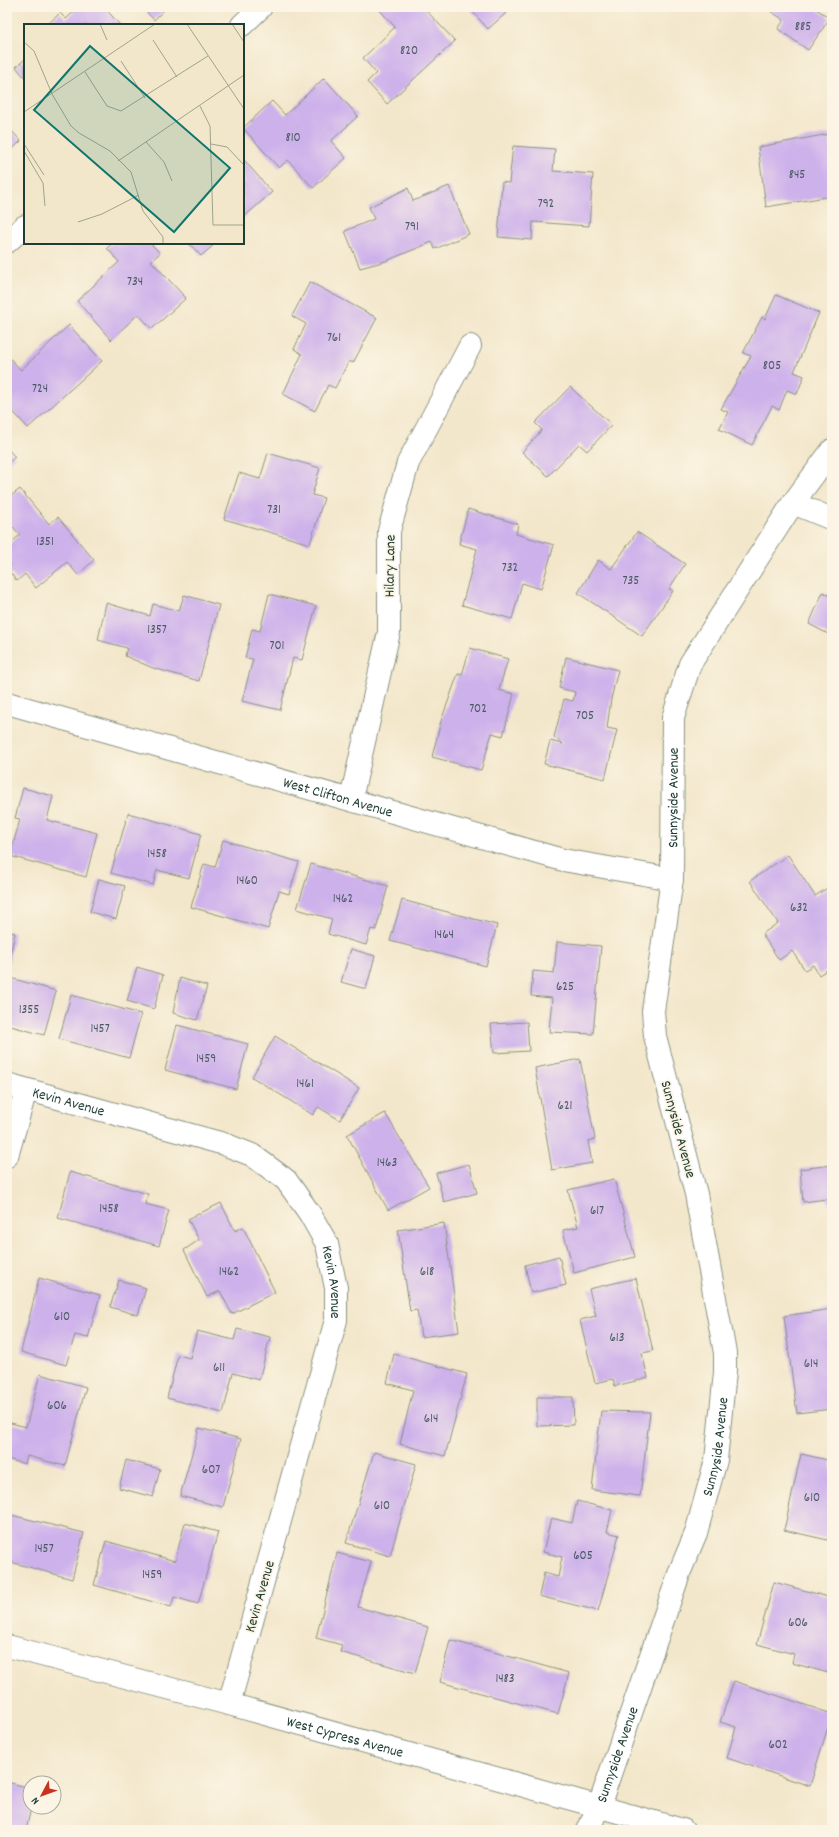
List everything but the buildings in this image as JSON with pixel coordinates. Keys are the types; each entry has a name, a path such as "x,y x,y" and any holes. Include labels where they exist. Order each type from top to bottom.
{"street":[{"path":"243,24 261,7"},
{"path":"7,242 24,227"},
{"name":"Hilary Lane","path":"351,799 389,632 389,531 408,463 470,346"},
{"name":"Sunnyside Avenue","path":"588,1830 599,1806 680,1571 696,1533 716,1460 725,1372 725,1353 696,1194 655,1036 653,1011 672,879 674,718 690,664 793,503 832,450"},
{"path":"793,503 832,519"},
{"name":"West Clifton Avenue","path":"7,704 351,799 563,860 672,879"},
{"path":"7,1156 16,1087"},
{"name":"Kevin Avenue","path":"16,1087 224,1144 252,1155 286,1180 310,1214 327,1244 336,1288 336,1320 229,1704"},
{"name":"West Cypress Avenue","path":"7,1646 229,1704 683,1830"}]}
